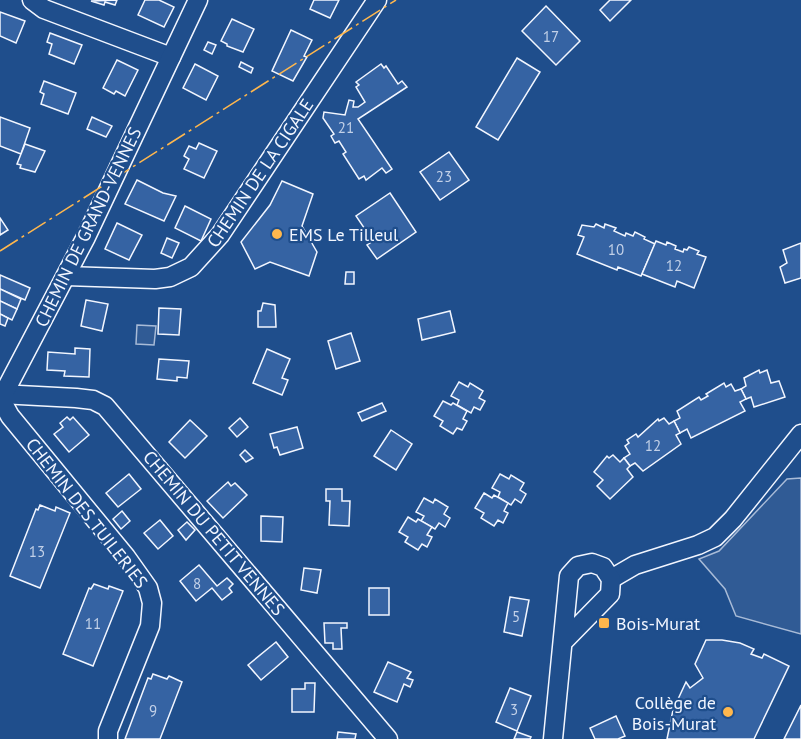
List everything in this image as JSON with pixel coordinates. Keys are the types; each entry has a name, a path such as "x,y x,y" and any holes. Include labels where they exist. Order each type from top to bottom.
{"street":[{"path":"32,0 44,9 171,57"},
{"name":"CHEMIN DE GRAND-VENNES","path":"2,394 86,237 198,0"},
{"name":"CHEMIN DE LA CIGALE","path":"66,276 170,278 191,267 220,236 377,0"},
{"name":"CHEMIN DES TUILERIES","path":"2,394 4,405 10,416 126,557 148,588 152,603 150,626 108,731 108,739"},
{"name":"CHEMIN DU PETIT VENNES","path":"2,394 76,398 93,400 105,406 388,739"},
{"path":"611,579 635,565 698,545 715,537 734,519 801,434"},
{"path":"553,739 569,576 578,566 592,563 603,567 611,579 610,594 563,642"}],"shaded area":[{"path":"137,325 156,326 154,345 136,344"},
{"path":"801,478 801,634 736,616 725,589 699,559 719,551 787,479"}],"building":[{"path":"117,0 115,5 105,2 104,5 91,1"},
{"path":"145,0 159,0 174,7 164,27 138,15"},
{"path":"314,0 339,0 330,18 310,9"},
{"path":"610,0 631,0 610,21 600,10"},
{"path":"546,6 580,41 556,65 522,31"},
{"path":"0,12 25,21 16,43 0,36"},
{"path":"232,19 254,29 243,52 221,41"},
{"path":"291,30 312,40 304,56 307,57 293,81 272,71"},
{"path":"50,33 82,45 74,64 49,54 52,44 47,42"},
{"path":"208,42 216,45 212,54 204,50"},
{"path":"517,58 540,72 498,140 476,127"},
{"path":"117,60 138,70 125,96 116,91 114,94 103,88"},
{"path":"241,62 253,68 251,73 239,67"},
{"path":"195,64 218,76 206,100 183,88"},
{"path":"381,64 384,68 386,66 398,84 402,81 407,87 358,119 392,169 386,173 382,168 366,180 364,176 359,179 343,154 346,152 339,141 335,143 331,136 334,134 323,118 324,112 345,115 349,100 354,101 353,107 358,107 365,102 356,87 359,85 356,82"},
{"path":"44,81 76,93 68,114 41,104 44,94 40,92"},
{"path":"0,117 30,128 21,154 0,146"},
{"path":"92,117 112,126 106,137 87,129"},
{"path":"199,143 217,151 204,178 184,169 189,159 184,156 189,146 196,149"},
{"path":"25,144 45,151 35,172 20,168 21,165 17,164"},
{"path":"449,152 469,180 440,200 420,172"},
{"path":"137,180 163,193 176,196 164,221 125,204"},
{"name":"EMS Le Tilleul","path":"282,181 313,194 302,226 317,252 309,276 270,262 255,269 241,242 270,205"},
{"path":"390,193 416,232 377,259 367,245 373,241 356,216"},
{"path":"185,206 211,219 201,241 175,228"},
{"path":"0,218 8,230 0,235"},
{"path":"117,223 142,235 129,260 105,249"},
{"path":"596,224 604,228 605,224 616,228 614,231 625,236 626,233 633,236 635,232 655,244 641,276 618,267 617,270 577,254 584,237 578,235 582,225 594,227"},
{"path":"167,238 179,243 172,258 161,253"},
{"path":"656,241 666,245 667,242 683,252 689,247 699,251 697,254 706,257 694,288 677,281 675,287 642,274"},
{"path":"801,243 801,278 785,283 780,267 787,263 783,250"},
{"path":"346,272 354,272 354,284 345,284"},
{"path":"0,275 30,288 25,300 0,289"},
{"path":"0,289 21,299 17,309 0,301"},
{"path":"86,300 108,304 102,331 81,326"},
{"path":"0,301 17,309 12,320 0,314"},
{"path":"263,303 275,305 276,327 258,327 258,311 261,311"},
{"path":"159,308 181,309 179,335 158,334"},
{"path":"450,311 455,332 422,340 418,319"},
{"path":"0,314 8,318 5,326 0,324"},
{"path":"351,333 360,361 336,369 328,341"},
{"path":"75,348 90,349 89,377 64,376 65,371 47,370 48,352 75,354"},
{"path":"267,349 290,359 282,378 288,380 282,395 253,383"},
{"path":"159,359 189,361 187,378 177,377 177,381 157,379"},
{"path":"759,370 760,373 767,370 771,383 779,381 785,397 754,407 751,397 746,399 741,389 746,386 744,378"},
{"path":"459,382 468,387 470,383 483,391 479,398 485,401 480,410 474,407 471,413 457,405 459,400 451,396"},
{"path":"724,383 726,387 731,384 735,391 741,389 746,399 740,402 745,411 691,438 687,429 680,433 674,421 680,418 677,411 699,397 701,400 708,396 706,394"},
{"path":"443,401 451,405 453,403 467,411 463,419 467,421 462,430 457,428 453,434 440,426 443,421 434,416"},
{"path":"382,403 386,411 362,421 358,413"},
{"path":"67,417 70,420 73,417 89,435 69,452 54,434 63,427 60,423"},
{"path":"240,418 248,427 237,437 229,428"},
{"path":"664,418 669,424 674,421 680,433 676,435 681,444 643,471 635,463 630,466 624,458 630,454 625,446 629,443 627,440 636,434 638,437 658,419 659,421"},
{"path":"190,420 207,436 185,458 169,442"},
{"path":"297,427 303,448 280,455 277,447 274,448 270,434"},
{"path":"391,430 412,444 396,470 374,456"},
{"path":"245,450 253,458 246,462 240,455"},
{"path":"613,455 620,462 624,458 630,466 627,469 633,477 610,499 597,486 603,480 594,472 607,456 609,458"},
{"path":"129,474 141,489 118,507 106,493"},
{"path":"500,474 509,479 511,475 524,483 520,490 526,494 521,503 515,499 511,505 498,497 500,492 492,488"},
{"path":"228,482 231,486 235,483 247,495 223,518 207,501"},
{"path":"326,489 342,489 342,501 350,501 349,526 329,525 330,501 326,501"},
{"path":"484,493 492,498 494,495 508,503 504,511 508,513 503,523 498,520 494,526 481,518 484,513 475,508"},
{"path":"424,498 433,503 435,499 448,507 444,514 450,518 445,527 439,523 435,529 421,521 424,516 416,512"},
{"path":"40,505 55,511 56,507 70,513 40,588 10,576 36,509 38,510"},
{"path":"122,511 130,521 121,529 113,519"},
{"path":"261,516 283,517 282,542 261,541"},
{"path":"408,517 416,522 418,519 432,527 427,535 432,537 427,547 422,544 418,550 405,542 408,537 399,532"},
{"path":"160,520 173,536 158,549 144,533"},
{"path":"187,522 195,530 186,540 178,530"},
{"path":"199,565 217,586 227,578 233,584 229,588 232,592 222,600 212,588 196,601 180,581"},
{"path":"304,568 321,570 317,593 301,590"},
{"path":"94,584 123,591 93,666 63,654 89,588 91,589"},
{"path":"369,588 389,588 389,615 369,615"},
{"path":"510,597 529,600 522,636 504,632"},
{"path":"324,623 347,623 347,628 341,628 342,649 333,649 333,643 325,643"},
{"path":"706,640 740,643 754,649 751,654 762,658 764,654 789,666 754,739 667,739 673,710 686,682 690,688 703,678 695,664"},
{"path":"276,642 288,657 261,680 248,665"},
{"path":"388,662 411,672 407,678 413,680 410,687 404,684 397,702 374,692"},
{"path":"153,674 167,679 169,676 182,682 160,739 125,739 148,678 151,679"},
{"path":"305,683 315,683 314,712 292,712 292,689 305,689"},
{"path":"510,688 531,696 517,731 496,722"},
{"path":"801,705 801,739 784,739"},
{"path":"616,716 625,736 618,739 595,739 590,728"},
{"path":"338,732 356,734 355,739 337,739"},
{"path":"517,732 531,737 530,739 514,739"}],"power":[{"path":"0,251 396,0"}],"place":[{"name":"EMS Le Tilleul","path":"277,234"},
{"name":"Bois-Murat","path":"604,623"},
{"name":"Collège de Bois-Murat","path":"728,712"}]}
